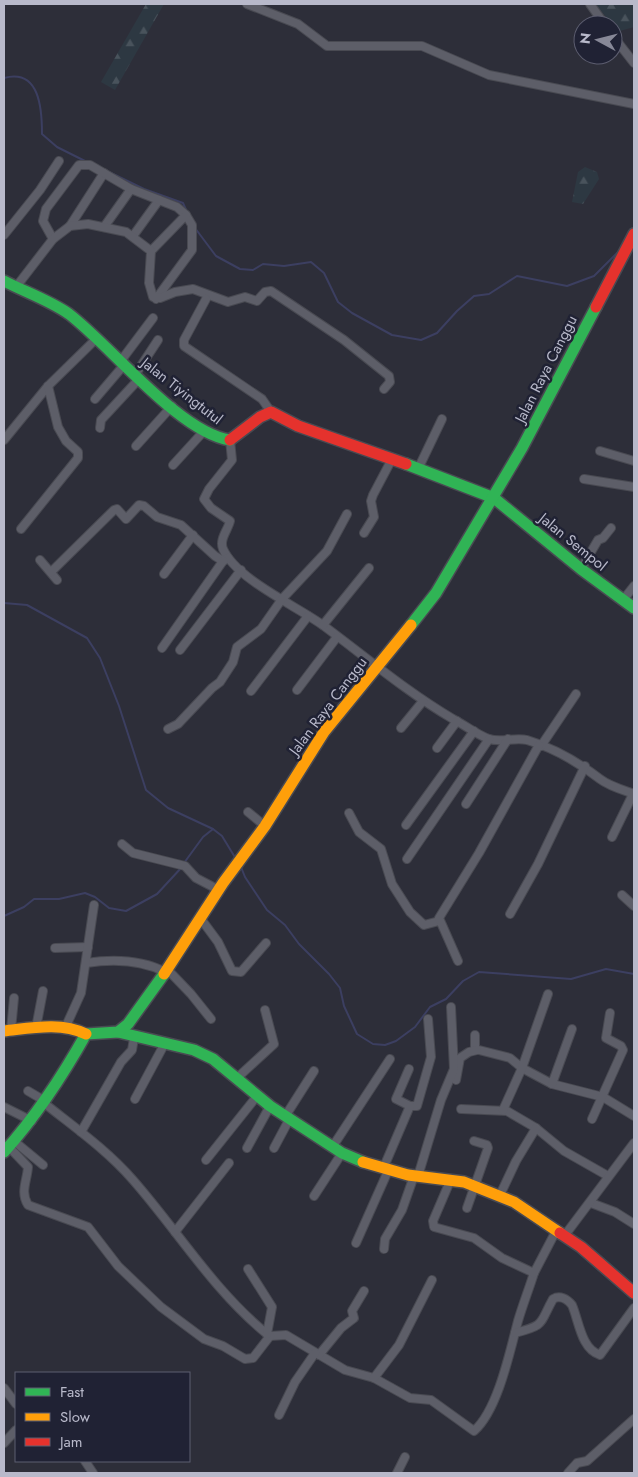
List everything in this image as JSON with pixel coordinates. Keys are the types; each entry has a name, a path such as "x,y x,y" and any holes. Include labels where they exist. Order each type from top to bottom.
{"street":[{"path":"246,4 298,24 327,46 422,46 489,75 634,104"},
{"path":"590,4 598,15"},
{"path":"623,49 634,64"},
{"path":"4,235 40,190 59,161"},
{"path":"53,239 46,228 44,214 79,165 90,165 131,189 177,207 186,216 193,231 192,250 156,299"},
{"path":"16,287 53,239 70,226 104,173"},
{"path":"104,227 131,189"},
{"path":"133,236 159,200"},
{"path":"156,299 151,294 149,283 151,251 186,216"},
{"path":"70,226 82,224 104,227 133,236 151,251"},
{"name":"Jalan Raya Canggu","path":"118,1032 128,1024 166,971 219,890 265,826 324,732 375,666 410,628 436,594 494,498 633,237"},
{"name":"Jalan Tiyingtutul","path":"4,281 63,311 137,377 204,431 223,440 230,440 260,417 271,412"},
{"path":"156,299 175,292 193,289 228,302 246,297 257,301 265,292 272,290 344,340 389,376 390,382 384,390"},
{"path":"206,299 184,340 184,346 262,399 271,412 298,426 419,467 494,498"},
{"path":"95,399 153,318"},
{"path":"4,440 48,386 96,340"},
{"path":"100,428 101,420 137,377 158,340"},
{"path":"21,529 78,458 78,452 66,441 58,427 48,386"},
{"path":"136,446 172,406"},
{"path":"419,467 442,419"},
{"path":"173,465 204,431"},
{"path":"162,648 226,559 222,543 230,521 210,508 204,499 209,489 232,460 230,440"},
{"path":"600,451 634,461"},
{"path":"364,533 374,517 373,495 392,458"},
{"path":"584,479 634,487"},
{"name":"Jalan Sempol","path":"494,498 581,569 634,608"},
{"path":"51,572 117,509 126,519 139,505 144,506 157,518 181,525 282,600 337,636 423,701 474,731 489,739 521,739 540,745 585,766 601,780 634,794 612,837"},
{"path":"168,729 178,724 220,682 233,662 237,647 261,629 282,600 327,552 347,514"},
{"path":"581,569 598,540 604,538 611,528"},
{"path":"164,574 192,535"},
{"path":"40,560 57,580"},
{"path":"323,626 369,568"},
{"path":"180,650 242,570"},
{"path":"623,600 634,586"},
{"path":"251,691 308,616"},
{"path":"297,690 337,636"},
{"path":"458,961 439,921 439,916 479,853 540,745 576,694"},
{"path":"400,728 423,701"},
{"path":"437,748 457,721"},
{"path":"406,824 474,731"},
{"path":"407,859 489,739"},
{"path":"466,804 508,740"},
{"path":"510,914 538,864 585,766"},
{"path":"248,812 265,826"},
{"path":"349,813 359,832 381,849 392,884 410,912 424,925 439,921"},
{"path":"122,844 133,854 185,866 196,878 219,890"},
{"path":"622,895 634,906"},
{"path":"66,1026 81,993 94,905"},
{"path":"200,919 218,942 232,971 236,973 241,972 266,943"},
{"path":"55,948 88,947"},
{"path":"86,963 107,960 137,962 166,971 191,994 211,1019"},
{"path":"36,1028 43,991"},
{"path":"503,1110 522,1068 548,994"},
{"path":"14,998 7,1030 66,1026 76,1028 86,1034 118,1032 204,1054 237,1078 270,1106 338,1149 386,1170 452,1180 474,1185 500,1195 561,1232 634,1293"},
{"path":"384,1249 385,1239 402,1210 416,1176 441,1100 454,1070 451,1007"},
{"path":"237,1078 274,1044 265,1010"},
{"path":"592,1119 623,1050 621,1046 606,1038 610,1013"},
{"path":"408,1069 396,1099 410,1106 417,1106 431,1057 428,1019"},
{"path":"128,1024 137,1038"},
{"path":"552,1084 572,1029"},
{"path":"9,1147 32,1121 61,1079 86,1034"},
{"path":"475,1036 474,1047 478,1050"},
{"path":"81,1132 121,1062 132,1050 137,1038"},
{"path":"135,1099 165,1043"},
{"path":"456,1080 460,1058 468,1052 478,1050 510,1058 522,1068 552,1084 603,1097 634,1116"},
{"path":"314,1196 338,1149 390,1059"},
{"path":"274,1148 288,1117 314,1071"},
{"path":"28,1091 81,1132 132,1179 234,1304 269,1335 286,1335 351,1373 374,1378 410,1398 431,1400 474,1431 498,1390 534,1273 561,1232 590,1203 634,1142"},
{"path":"206,1160 257,1096"},
{"path":"247,1148 270,1106"},
{"path":"356,1243 410,1106"},
{"path":"4,1107 32,1121"},
{"path":"461,1109 503,1110 536,1128 564,1151 608,1176"},
{"path":"500,1195 516,1161 536,1128"},
{"path":"467,1208 488,1148 486,1145 474,1141"},
{"path":"9,1147 42,1165"},
{"path":"9,1147 28,1167 24,1192 28,1205 88,1227 125,1273 183,1324 204,1338 223,1346 245,1359 253,1358 269,1335 272,1307 248,1268"},
{"path":"175,1232 229,1163"},
{"path":"452,1180 433,1220 434,1227 474,1238 502,1258 534,1273"},
{"path":"590,1203 615,1212 634,1224"},
{"path":"374,1378 399,1345 432,1280"},
{"path":"279,1415 295,1382 317,1354 341,1328 354,1318 352,1311 364,1291"},
{"path":"515,1333 539,1326 553,1299 562,1298 568,1300 572,1305 586,1342 593,1351 600,1355 634,1308"},
{"path":"4,1388 15,1403"},
{"path":"570,1471 577,1462 588,1461 634,1419"},
{"path":"4,1443 15,1431"},
{"path":"397,1473 405,1457"},
{"path":"86,1462 93,1473"}],"green space":[{"path":"146,4 164,4 115,90 101,82"},
{"path":"595,4 634,4 634,27 623,30 623,15 604,15"},
{"path":"585,167 597,172 599,179 583,204 572,202 578,172"}],"waterway":[{"path":"4,78 16,77 25,79 32,85 39,103 42,134 57,147 87,162"},
{"path":"105,170 144,189 183,203 187,212"},
{"path":"195,228 216,256 240,269 253,270 263,264 284,266 311,262 324,273 338,302 352,313 392,335 421,340 437,333 474,296 489,294 517,276 567,286 594,276 620,250"},
{"path":"4,603 27,605 87,638 100,658 119,706 146,790 168,808 213,829 222,836 236,859"},
{"path":"184,863 203,837 213,829"},
{"path":"4,916 24,907 34,899 59,899 85,893 95,897 109,908 126,911 157,894 182,867"},
{"path":"241,867 245,877 267,910 285,925 299,944 340,988 344,1006 357,1034 373,1044 385,1045 396,1041 415,1027 430,1007 446,999 463,981 479,972 571,979 606,969 634,974"}],"traffic: fast":[{"path":"4,281 45,300 69,314 168,405 210,434 230,440"},
{"path":"411,625 436,593 522,448 596,307"},
{"path":"406,464 494,498 581,569 634,608"},
{"path":"4,1152 48,1095 86,1034 118,1032 128,1024 164,974"},
{"path":"118,1032 194,1050 213,1059 270,1106 342,1153 363,1162"}],"traffic: slow":[{"path":"164,974 223,883 265,826 324,732 411,625"},
{"path":"4,1031 35,1027 56,1027 76,1030 86,1034"},
{"path":"363,1162 408,1175 464,1182 514,1202 560,1233"}],"traffic: jam":[{"path":"596,307 634,234"},
{"path":"230,440 260,417 271,412 298,426 406,464"},
{"path":"560,1233 581,1247 634,1293"}]}
